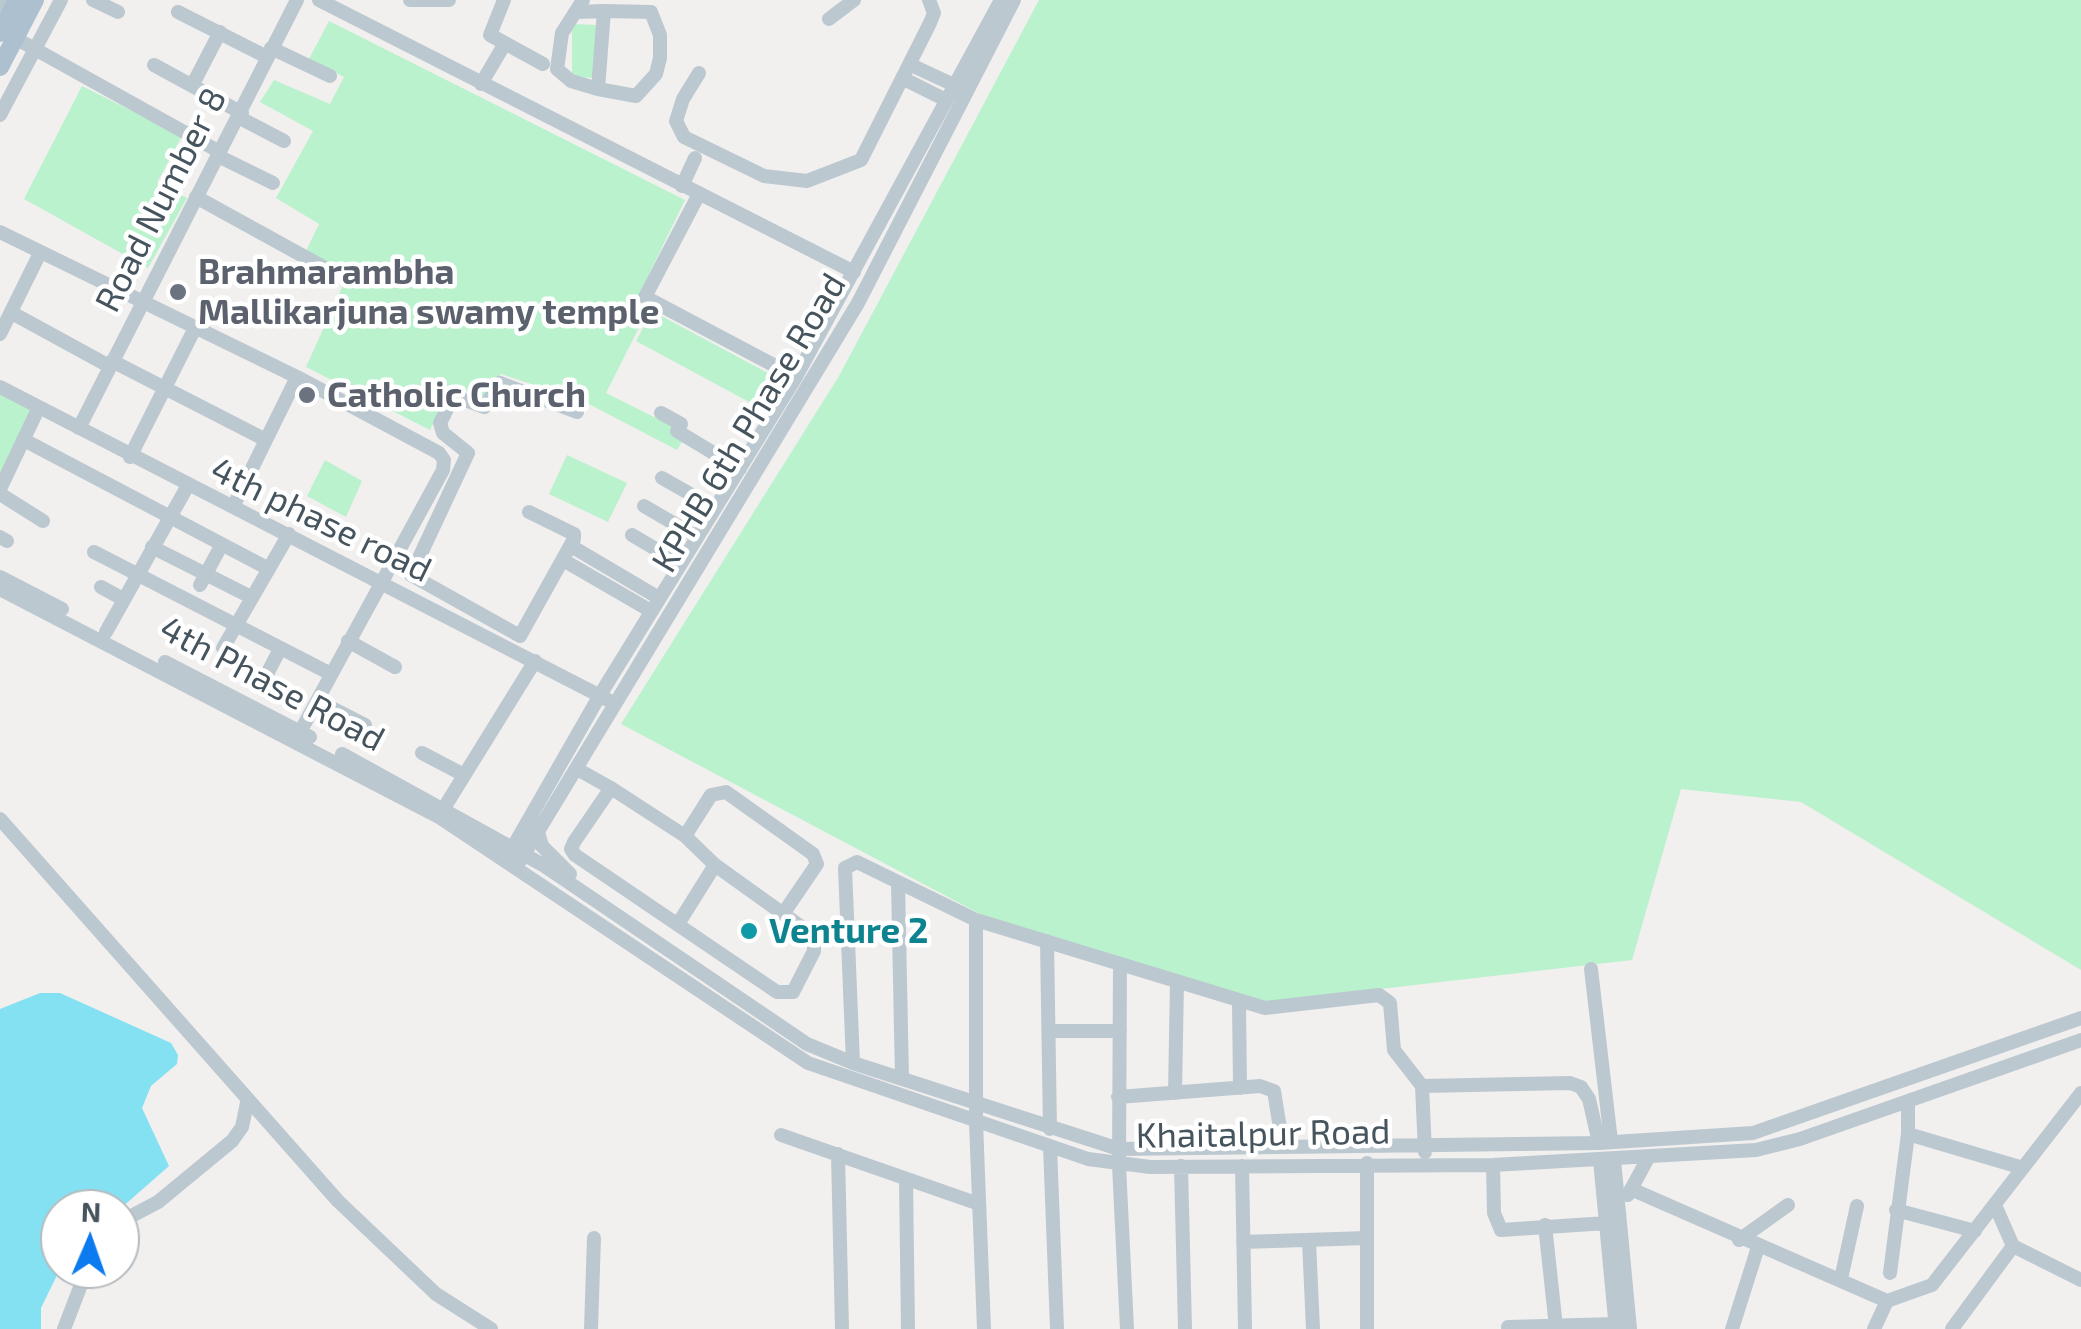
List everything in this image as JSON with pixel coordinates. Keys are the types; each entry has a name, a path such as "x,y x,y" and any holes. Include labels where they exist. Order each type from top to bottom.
{"main road":[{"path":"0,66 17,0"},
{"path":"7,35 35,0"}],"street":[{"path":"0,13 7,0"},
{"path":"0,115 61,0"},
{"path":"94,0 118,12"},
{"name":"Road Number 8","path":"79,428 297,0"},
{"path":"319,0 854,272"},
{"path":"410,0 448,0"},
{"path":"504,0 490,35 503,46 543,64"},
{"path":"829,19 854,0"},
{"path":"698,73 683,98 677,128 684,137 764,176 807,181 861,160 910,70 934,12 929,0"},
{"name":"KPHB 6th Phase Road","path":"515,856 600,695 796,377 954,85 1006,3"},
{"name":"KPHB 6th Phase Road","path":"515,856 538,832 858,303 1006,3"},
{"path":"580,6 604,11 631,8 651,12 660,35 656,74 636,96 571,81 557,69 562,33 580,6"},
{"path":"598,89 604,11"},
{"path":"178,12 330,76"},
{"path":"192,86 220,32"},
{"path":"7,35 273,184"},
{"path":"481,84 503,46"},
{"path":"154,65 284,141"},
{"path":"910,70 954,85"},
{"path":"910,70 946,100"},
{"path":"865,174 895,114 892,103"},
{"path":"682,186 695,158"},
{"path":"699,194 645,296 796,377"},
{"path":"196,197 334,273"},
{"path":"0,232 297,377 438,453 444,470 300,732"},
{"path":"0,334 40,253"},
{"path":"12,312 266,440"},
{"path":"130,457 196,328"},
{"path":"234,505 297,377"},
{"path":"529,512 574,534 520,636 411,575 468,453 443,433 440,423 451,400 458,398 484,407 500,383 576,412"},
{"name":"4th phase road","path":"0,387 616,704"},
{"path":"39,407 0,492 43,521"},
{"path":"661,414 680,424 677,431 740,469"},
{"path":"24,440 268,568"},
{"path":"662,478 715,508"},
{"path":"106,632 186,486"},
{"path":"644,506 697,537"},
{"path":"223,648 289,534"},
{"path":"632,535 681,564"},
{"path":"203,580 221,546"},
{"path":"152,547 203,580 251,597"},
{"path":"94,552 331,674"},
{"path":"567,553 655,605"},
{"name":"4th Phase Road","path":"0,577 444,808 515,856"},
{"path":"100,587 124,600"},
{"name":"4th Phase Road","path":"0,588 515,856"},
{"path":"348,641 395,667"},
{"path":"266,676 280,649"},
{"path":"444,808 536,661"},
{"path":"318,701 365,725"},
{"path":"422,753 464,776"},
{"path":"577,769 611,788 686,836 716,865 785,911 814,936 815,944 792,992 785,995 571,849 611,788"},
{"path":"686,836 711,794 726,792 814,854 817,864 785,911"},
{"path":"0,819 247,1103 338,1201 436,1294 490,1329"},
{"path":"538,832 542,846 582,892"},
{"name":"Khaitalpur Road","path":"515,856 582,892 778,1026 853,1063 1119,1148 1605,1142 1754,1133 2081,1018"},
{"name":"Khaitalpur Road","path":"515,856 775,1045 838,1074 1050,1146 1119,1165 1426,1162 1493,1165 1756,1150 2081,1040"},
{"path":"853,1063 846,868 857,862 976,920 1264,1008 1379,996 1390,1003 1394,1050 1422,1086 1426,1162"},
{"path":"678,924 716,865"},
{"path":"898,882 902,1079"},
{"path":"976,920 976,1122 984,1329"},
{"path":"1047,942 1050,1129"},
{"path":"1120,965 1119,1165 1126,1329"},
{"path":"1591,969 1605,1142"},
{"path":"1175,1093 1176,982"},
{"path":"1239,1000 1240,1088"},
{"path":"1049,1031 1120,1031"},
{"path":"1422,1086 1570,1083 1589,1099 1605,1142"},
{"path":"1118,1097 1240,1088 1274,1091 1282,1148"},
{"path":"1631,1188 1686,1210 1739,1240 1887,1301 1932,1286 2081,1093"},
{"path":"1890,1274 1908,1134 1908,1101"},
{"path":"140,1211 158,1202 232,1141 242,1126 247,1103"},
{"path":"1908,1134 2023,1168"},
{"path":"782,1136 979,1204"},
{"path":"1050,1146 1056,1329"},
{"path":"838,1154 842,1329"},
{"path":"1612,1218 1648,1158"},
{"path":"1508,1327 1620,1327 1607,1160"},
{"path":"1367,1163 1367,1329"},
{"path":"1493,1165 1496,1224 1509,1232 1612,1218"},
{"path":"1182,1166 1186,1329"},
{"path":"1242,1166 1245,1329"},
{"path":"906,1180 908,1329"},
{"path":"1739,1240 1788,1205"},
{"path":"1995,1205 2012,1246 2081,1280"},
{"path":"1841,1279 1857,1206"},
{"path":"1896,1210 1975,1231"},
{"path":"1545,1225 1556,1326"},
{"path":"591,1329 594,1238"},
{"path":"1243,1242 1367,1238"},
{"path":"1309,1240 1313,1329"},
{"path":"1952,1329 2012,1246"},
{"path":"1732,1329 1758,1247"},
{"path":"64,1329 79,1289"},
{"path":"1874,1329 1887,1301"}],"green space":[{"path":"1039,0 2081,0 2081,970 1801,802 1681,789 1632,960 1267,1002 984,916 621,724 839,376"},
{"path":"329,21 685,200 634,305 648,310 606,393 674,427 683,440 677,450 583,401 501,374 485,397 451,386 430,430 306,367 348,274 306,251 319,224 276,198 313,131 260,102 274,80 330,104 344,77 309,59"},
{"path":"572,24 597,25 596,78 572,77"},
{"path":"82,86 182,136 157,183 187,198 148,268 24,199"},
{"path":"652,311 781,380 764,410 636,341"},
{"path":"0,391 32,408 0,474"},
{"path":"567,455 627,483 608,522 549,494"},
{"path":"325,460 362,481 346,517 307,496"}],"water":[{"path":"40,993 60,993 171,1043 178,1055 177,1064 151,1086 142,1108 169,1166 140,1191 40,1189 40,1289 50,1289 41,1308 41,1329 0,1329 0,1009"}],"place":[{"name":"Brahmarambha Mallikarjuna swamy temple","path":"178,292"},
{"name":"Catholic Church","path":"307,395"},
{"name":"Venture 2","path":"749,931"}]}
